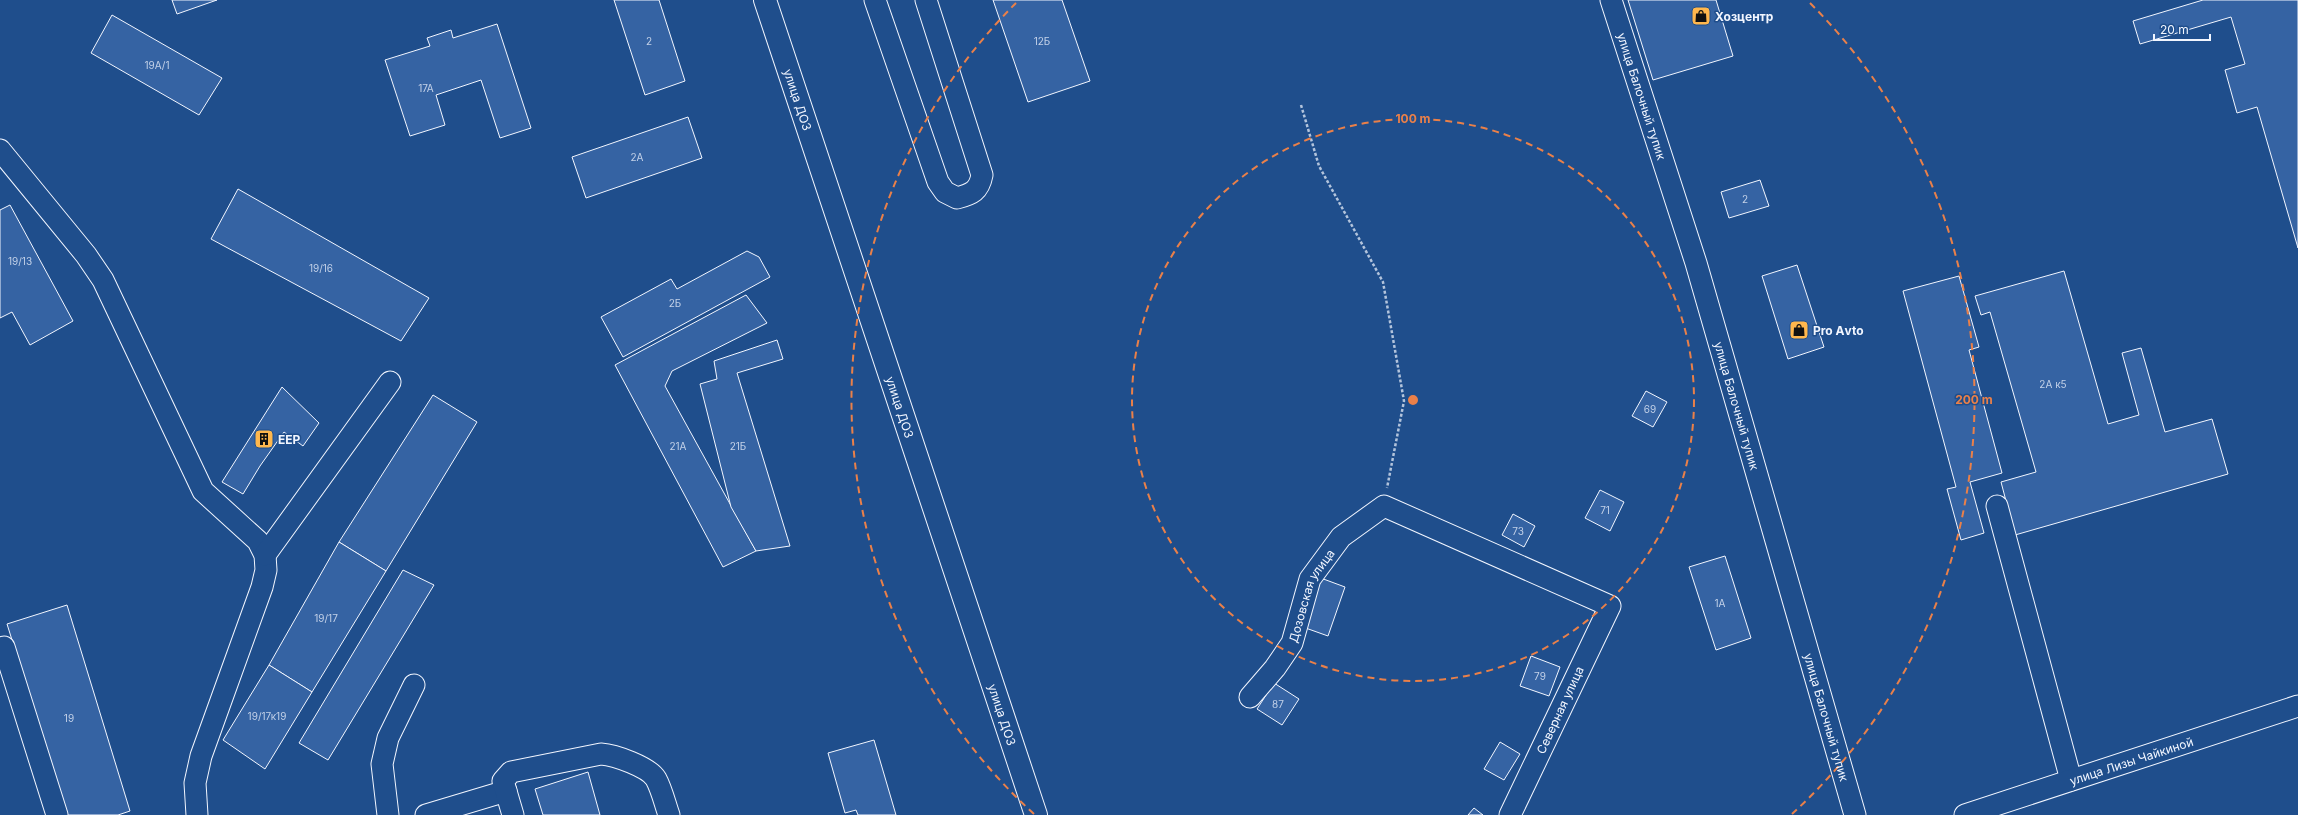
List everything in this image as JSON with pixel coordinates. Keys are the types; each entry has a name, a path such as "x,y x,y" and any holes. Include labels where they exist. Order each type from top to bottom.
{"main road":[{"name":"улица ДОЗ","path":"765,0 1036,815"}],"street":[{"path":"875,0 938,182 945,192 957,198 972,194 980,186 982,175 926,0"},
{"name":"улица Балочный тупик","path":"1611,0 1696,263 1855,815"},
{"path":"0,150 86,255 103,280 203,491 258,541 265,555"},
{"path":"197,815 195,783 201,756 262,587 265,555 390,382"},
{"name":"Северная улица","path":"1384,506 1610,606 1510,815"},
{"name":"Дозовская улица","path":"1250,697 1275,668 1292,643 1310,579 1341,537 1384,506"},
{"path":"1997,506 2071,780"},
{"path":"4,647 57,815"},
{"path":"388,815 382,764 388,738 414,685"},
{"name":"улица Лизы Чайкиной","path":"1965,815 2298,706"},
{"path":"513,815 503,782 511,772 601,754 613,754 645,770 656,778 669,815"},
{"path":"426,815 506,791"}],"path":[{"path":"1301,106 1319,166 1383,282 1404,401 1384,506"}],"building":[{"path":"172,0 217,0 177,14"},
{"path":"614,0 659,0 685,81 645,95"},
{"path":"993,0 1062,0 1090,81 1028,102"},
{"path":"1628,0 1716,0 1733,56 1653,80"},
{"path":"2203,0 2298,0 2298,248 2257,107 2237,113 2225,70 2245,64 2231,17 2140,44 2133,21"},
{"path":"112,15 222,78 199,115 91,53"},
{"path":"497,24 531,128 500,138 481,80 436,95 445,125 410,136 385,60 430,46 427,38 451,30 453,38"},
{"path":"688,117 702,158 586,198 572,157"},
{"path":"1760,180 1769,206 1729,218 1721,192"},
{"path":"238,189 429,298 401,341 211,239"},
{"path":"10,205 73,321 30,345 12,312 0,318 0,210"},
{"path":"747,251 759,257 770,277 623,357 601,317 671,279 677,289"},
{"path":"1797,265 1824,347 1788,359 1762,276"},
{"path":"2064,271 2108,424 2139,415 2122,353 2141,348 2165,432 2212,419 2228,474 2015,535 2001,482 2036,472 1990,312 1981,315 1975,296"},
{"path":"1959,276 1979,347 1969,350 2002,473 1970,482 1984,533 1961,540 1947,489 1956,487 1903,291"},
{"path":"746,295 767,323 672,371 665,386 756,551 723,567 615,365"},
{"path":"777,340 783,359 737,373 790,546 756,551 731,507 700,384 717,379 714,361"},
{"name":"EEP","path":"282,387 319,423 303,446 284,432 260,466 243,494 222,482"},
{"path":"1646,391 1667,402 1653,427 1632,416"},
{"path":"433,395 477,422 386,571 339,542"},
{"path":"1600,490 1624,502 1610,531 1585,518"},
{"path":"1513,514 1535,526 1524,547 1502,535"},
{"path":"339,542 386,571 312,692 269,665"},
{"path":"1725,556 1751,638 1716,650 1689,567"},
{"path":"403,570 434,585 328,760 299,743"},
{"path":"1318,577 1345,587 1328,636 1300,626"},
{"path":"67,605 130,811 118,815 67,815 7,624"},
{"path":"1531,656 1560,667 1549,696 1520,686"},
{"path":"269,665 312,692 265,769 223,740"},
{"path":"1274,683 1299,699 1282,725 1257,709"},
{"path":"874,740 896,815 858,815 856,810 845,813 828,753"},
{"path":"1500,742 1520,754 1504,780 1484,769"},
{"path":"588,772 600,815 543,815 535,789"},
{"path":"1474,808 1483,815 1468,815"}],"place":[{"name":"Хозцентр","path":"1701,16"},
{"name":"Pro Аvto","path":"1799,330"},
{"name":"EEP","path":"264,439"}]}
